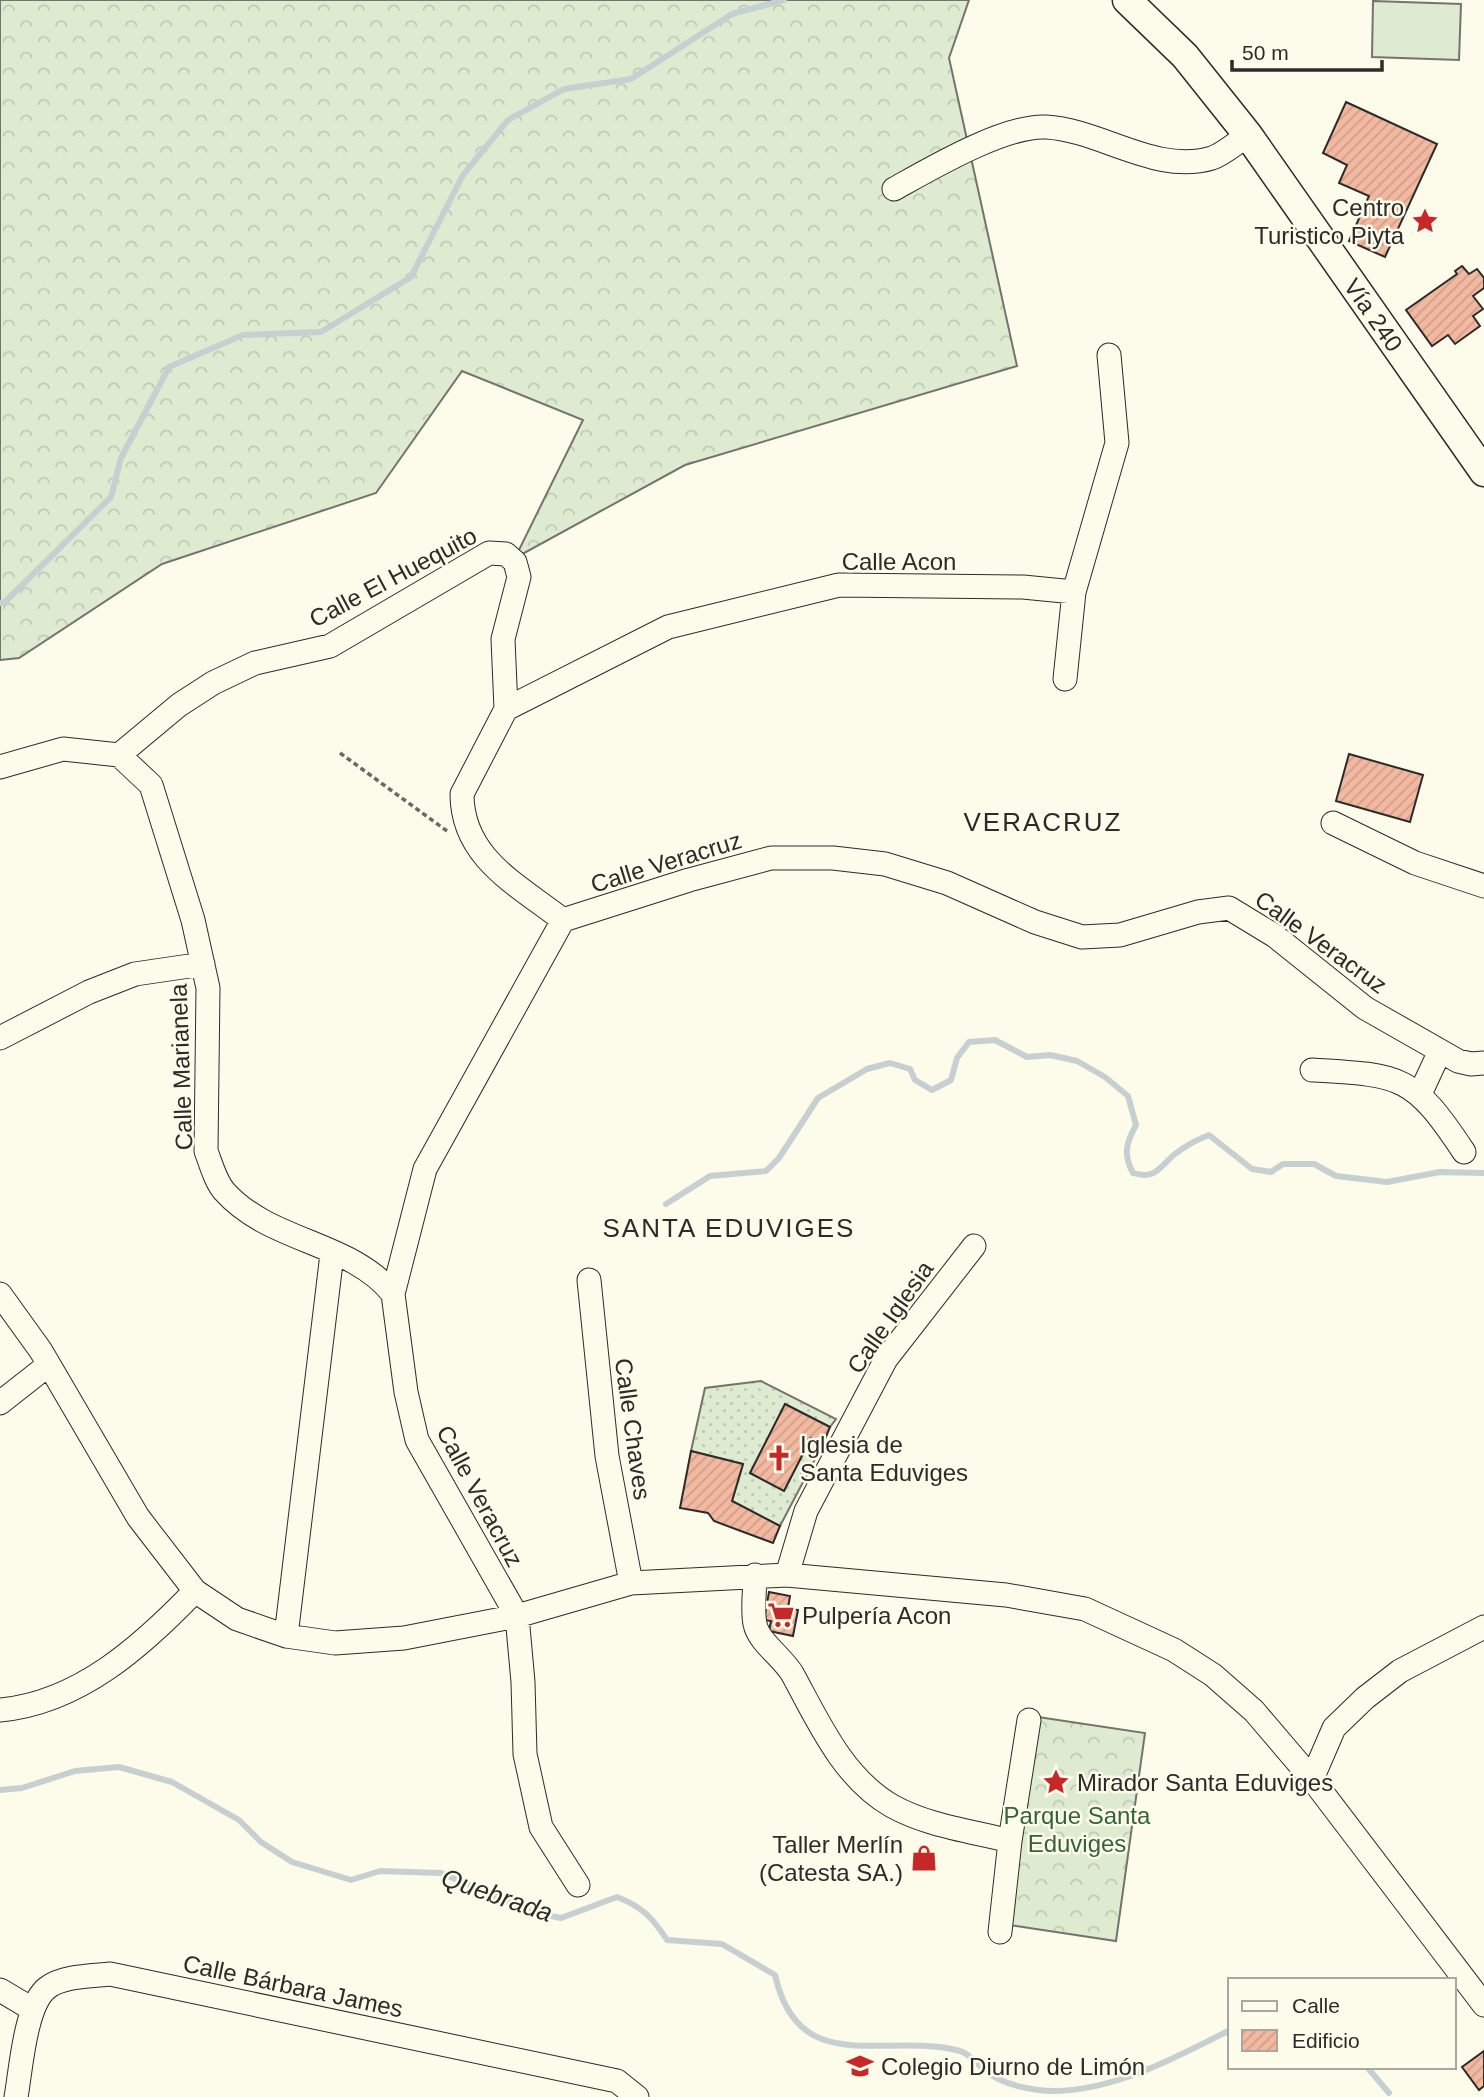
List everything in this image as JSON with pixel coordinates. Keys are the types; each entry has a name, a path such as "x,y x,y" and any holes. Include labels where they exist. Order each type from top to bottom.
{"main road":[{"name":"Vía 240","path":"1127,0 1185,56 1248,135 1484,472"}],"street":[{"path":"894,190 944,160 1021,130 1046,127 1184,163 1214,157 1248,135"},
{"path":"1065,679 1074,592 1117,443 1109,355"},
{"name":"Calle El Huequito","path":"119,755 179,705 213,683 256,663 330,646 489,553 497,551 506,554 515,562 519,577 503,639 506,709 462,794 467,831 482,857 563,920"},
{"name":"Calle Acon","path":"506,709 668,627 839,585 1023,587 1074,592"},
{"path":"0,767 63,749 119,755"},
{"name":"Calle Marianela","path":"119,755 151,785 193,920 208,989 206,1151 215,1175 224,1191 257,1217 332,1254 360,1263 382,1280 393,1294"},
{"path":"1333,824 1415,863 1484,886"},
{"name":"Calle Veracruz","path":"517,1616 417,1440 406,1392 393,1294 425,1169 563,920 689,880 771,858 833,858 885,864 947,883 1035,922 1083,937 1120,935 1198,912 1229,908 1275,936 1365,1008 1458,1061 1484,1063"},
{"path":"0,1038 89,992 135,974 202,964"},
{"path":"1420,1094 1440,1051"},
{"path":"1311,1070 1370,1073 1403,1082 1420,1094 1440,1116 1464,1152"},
{"name":"Calle Iglesia","path":"787,1575 806,1511 886,1359 974,1247"},
{"path":"286,1636 332,1254"},
{"name":"Calle Chaves","path":"589,1280 607,1456 631,1583"},
{"path":"0,1294 41,1351 47,1366 138,1517 195,1591 237,1619 286,1636 335,1643 404,1638 517,1616 631,1583 755,1575 787,1575 1006,1595 1085,1609 1174,1650 1213,1675 1254,1711 1312,1779 1484,2006"},
{"path":"0,1403 47,1366"},
{"path":"755,1575 755,1625 765,1642 786,1662 830,1742 868,1788 892,1805 925,1820 1010,1841"},
{"path":"0,1710 30,1707 83,1684 147,1641 195,1591"},
{"path":"517,1616 523,1682 525,1754 541,1827 578,1885"},
{"path":"1312,1779 1334,1728 1365,1698 1400,1671 1484,1627"},
{"path":"1000,1932 1010,1841 1029,1720"},
{"name":"Calle Bárbara James","path":"32,2009 47,1988 80,1977 110,1974 617,2081 636,2097"},
{"path":"0,1990 32,2009 16,2097"}],"path":[{"path":"340,753 449,833"}],"green space":[{"path":"0,0 969,0 949,58 1017,366 685,465 515,558 583,420 462,371 376,493 162,564 19,658 0,660"},
{"path":"1373,1 1461,4 1459,60 1372,57"},
{"path":"761,1381 836,1419 830,1427 785,1404 750,1473 784,1491 811,1438 823,1444 780,1526 732,1501 743,1464 691,1451 705,1388"},
{"name":"Parque Santa Eduviges","path":"1038,1717 1145,1733 1116,1941 1009,1925"}],"building":[{"path":"1346,102 1437,144 1385,257 1349,241 1369,196 1339,183 1347,165 1323,153"},
{"path":"1462,266 1469,274 1477,269 1484,278 1484,288 1473,296 1483,309 1473,316 1480,326 1455,344 1448,335 1432,346 1406,310 1457,274 1455,271"},
{"path":"1349,754 1423,775 1410,822 1336,801"},
{"name":"Iglesia de Santa Eduviges","path":"785,1404 830,1427 823,1444 811,1438 784,1491 750,1473"},
{"path":"691,1451 743,1464 732,1501 780,1526 773,1543 714,1521 708,1513 680,1508"},
{"name":"Pulpería Acon","path":"769,1592 790,1596 788,1608 798,1610 793,1636 769,1631 771,1621 764,1620"},
{"path":"1484,2051 1484,2086 1479,2090 1462,2067"}],"waterway":[{"path":"0,603 5,602 111,497 121,458 169,367 243,335 321,332 411,277 463,175 508,120 564,89 631,79 732,14 784,0"},
{"name":"Quebrada","path":"666,1204 710,1176 766,1171 779,1158 818,1098 867,1069 890,1063 910,1069 915,1080 932,1090 951,1080 957,1058 969,1042 995,1040 1027,1057 1050,1055 1077,1061 1105,1077 1128,1096 1136,1125 1127,1149 1133,1173 1147,1175 1157,1171 1183,1148 1209,1135 1252,1169 1271,1172 1283,1164 1314,1164 1336,1176 1387,1182 1440,1172 1484,1173"},
{"name":"Quebrada","path":"0,1790 22,1788 75,1771 119,1767 172,1782 239,1820 261,1842 292,1862 351,1880 380,1871 441,1873 532,1912 561,1918 617,1897 646,1914 667,1940 722,1944 775,1975 787,2008 803,2028 824,2040 848,2045 931,2046 960,2051 970,2056 991,2075 1037,2090 1055,2091 1101,2085 1146,2070 1228,2031"},
{"name":"Quebrada","path":"1369,2069 1389,2093"}],"place":[{"name":"Centro Turistico Piyta","path":"1425,221"},
{"name":"Iglesia de Santa Eduviges","path":"779,1458"},
{"name":"Pulpería Acon","path":"781,1615"},
{"name":"Mirador Santa Eduviges","path":"1056,1782"},
{"name":"Taller Merlín (Catesta SA.)","path":"924,1858"},
{"name":"Colegio Diurno de Limón","path":"860,2066"}],"district":[{"name":"VERACRUZ","path":"1043,822"},
{"name":"SANTA EDUVIGES","path":"729,1228"}]}
